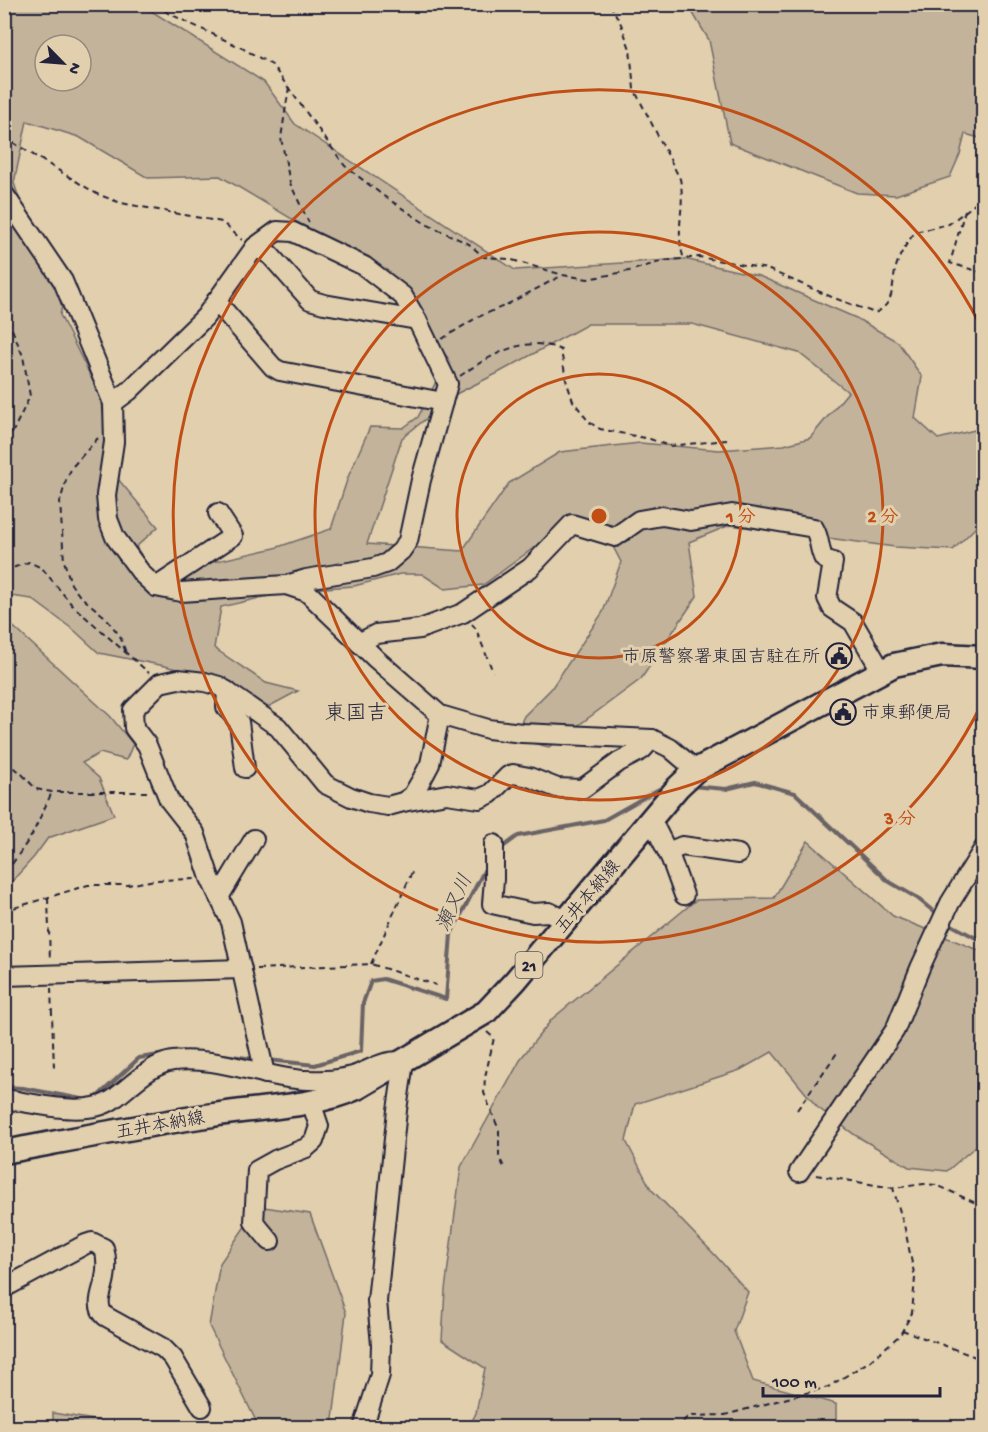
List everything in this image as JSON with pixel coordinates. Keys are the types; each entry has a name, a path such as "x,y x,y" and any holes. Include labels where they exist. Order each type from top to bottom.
{"main road":[{"name":"五井本納線","path":"4,1152 186,1119 310,1102 342,1095 404,1062 486,1012 503,995 688,776 696,770 894,665 942,655 984,657"}],"street":[{"path":"4,194 63,281 113,403 114,442 106,495 108,519 115,537 142,574 156,587 181,592 286,585 306,579 373,568 387,562 401,551 408,541 421,480 446,393 429,346 402,296 364,266 293,232 277,231 255,246 205,317 129,391 113,403"},
{"path":"255,246 270,255 310,300 417,320"},
{"path":"216,301 273,367 280,371 446,393"},
{"path":"156,587 233,536 218,513"},
{"path":"359,643 376,634 420,629 463,613 530,567 572,524 615,537 639,520 662,516 691,521 732,514 814,528 820,538 820,553 824,559 833,562 827,598 832,608 853,622 882,672"},
{"path":"286,585 307,592 359,643 440,715 488,729 522,733 652,739 670,748 696,770"},
{"path":"265,1074 231,922 210,878 195,833 169,800 147,745 134,728 133,710 160,682 178,679 205,681 219,686 278,727 325,784 351,797 388,806 447,794 479,799 490,794 513,774 529,777 557,788 582,789 619,762 642,750 652,739"},
{"path":"227,691 226,707 239,722 245,768"},
{"path":"404,802 412,796 430,764 440,715"},
{"path":"651,819 668,852 684,895"},
{"path":"219,897 254,839"},
{"path":"494,844 495,879 492,904 533,913 549,912 567,920"},
{"path":"668,852 682,846 738,854"},
{"path":"799,1173 895,1030 920,968 951,903 984,848"},
{"path":"4,976 242,969"},
{"path":"4,1099 86,1109 111,1101 144,1075 169,1062 197,1060 300,1080 327,1080 351,1076 393,1059 404,1062 377,1301 381,1346 380,1375 363,1428"},
{"path":"270,1241 254,1222 257,1170 306,1148 314,1141 319,1126 310,1102"},
{"path":"4,1288 86,1244 92,1242 104,1248 107,1259 106,1277 99,1300 100,1311 163,1348 173,1358 202,1407"}],"path":[{"path":"156,4 168,13 272,65 345,166 385,197 426,224 469,244 484,257 509,259 563,275 588,279 663,261 699,258 767,268 875,314 887,305 902,249 915,232 949,224 984,197"},
{"path":"610,4 630,48 634,89 680,179 682,188 679,231 680,247 684,259"},
{"path":"289,87 281,138 290,183 319,244"},
{"path":"4,137 97,194 121,203 222,222 248,244 255,246"},
{"path":"965,210 950,263 984,273"},
{"path":"429,346 476,318 563,275"},
{"path":"4,310 23,356 30,396 4,450"},
{"path":"446,393 469,370 508,349 526,343 546,345 561,350 566,380 573,400 589,422 600,429 650,438 669,447 727,440"},
{"path":"102,434 73,466 67,477 60,502 64,561 71,584 79,595 104,616 120,636 126,653"},
{"path":"4,571 29,562 42,568 72,605 160,682"},
{"path":"463,613 476,629 493,672"},
{"path":"4,763 19,771 36,789 52,792 166,792"},
{"path":"4,870 10,867 32,835 52,792"},
{"path":"371,964 412,870"},
{"path":"4,911 88,885 128,885 155,880 210,878"},
{"path":"242,969 371,964 436,985"},
{"path":"472,1021 494,1038 484,1077 484,1093 499,1130 499,1156 504,1167"},
{"path":"797,1110 839,1050"},
{"path":"799,1173 893,1188 924,1184 936,1185 984,1207"},
{"path":"675,1428 689,1416 725,1415 828,1387 870,1361 900,1335 912,1312 915,1278 905,1229 893,1188"},
{"path":"902,1330 984,1360"}],"shaded area":[{"path":"5,5 142,5 264,82 295,124 515,270 684,259 759,276 856,318 898,342 922,377 915,418 938,439 983,428 983,520 953,550 895,547 730,525 689,542 697,596 641,679 549,747 514,739 524,716 551,689 603,612 621,562 609,539 578,534 535,547 483,585 445,589 422,574 400,574 354,586 295,590 221,607 214,648 266,683 298,691 249,717 222,681 165,666 99,653 75,631 32,599 11,596 5,606","holes":["27,121 79,137 148,178 220,176 379,271 448,358 418,417 403,428 370,427 348,477 331,529 275,548 154,575 136,547 158,527 113,473 100,395 60,315 64,298 36,250 14,183","588,324 692,324 799,353 848,392 810,438 784,445 719,450 640,443 560,452 509,483 462,551 367,544 402,438 458,393"]},
{"path":"688,5 983,5 983,139 965,134 960,154 950,177 896,195 857,193 730,143 709,40"},
{"path":"5,619 110,716 133,744 126,760 100,753 82,763 99,778 114,815 48,838 5,889"},
{"path":"808,841 893,916 983,952 983,1140 947,1171 909,1167 855,1135 817,1107 772,1052 740,1070 635,1104 626,1141 651,1189 748,1292 734,1331 753,1381 836,1404 836,1427 469,1427 476,1413 485,1368 442,1340 445,1290 461,1167 522,1057 552,1019 696,900 774,898"},
{"path":"264,1207 310,1214 346,1313 332,1427 259,1427 209,1326 220,1263 248,1222"},
{"path":"53,1413 135,1427 53,1427"}],"waterway":[{"name":"瀬又川","path":"691,786 726,789 755,782 795,793 888,881 917,898 938,915"},
{"name":"瀬又川","path":"499,850 518,836 604,820 668,784"},
{"name":"瀬又川","path":"268,1060 315,1065 361,1051 363,1003 371,981 383,979 446,999 451,934 486,867"},
{"name":"瀬又川","path":"946,922 976,938 984,939"},
{"name":"瀬又川","path":"96,1098 139,1058 165,1054"},
{"name":"瀬又川","path":"223,1055 255,1059"},
{"name":"瀬又川","path":"4,1087 23,1088 87,1100"}],"place":[{"name":"市原警察署東国吉駐在所","path":"839,656"},
{"name":"市東郵便局","path":"843,712"}],"district":[{"name":"東国吉","path":"356,712"}]}
